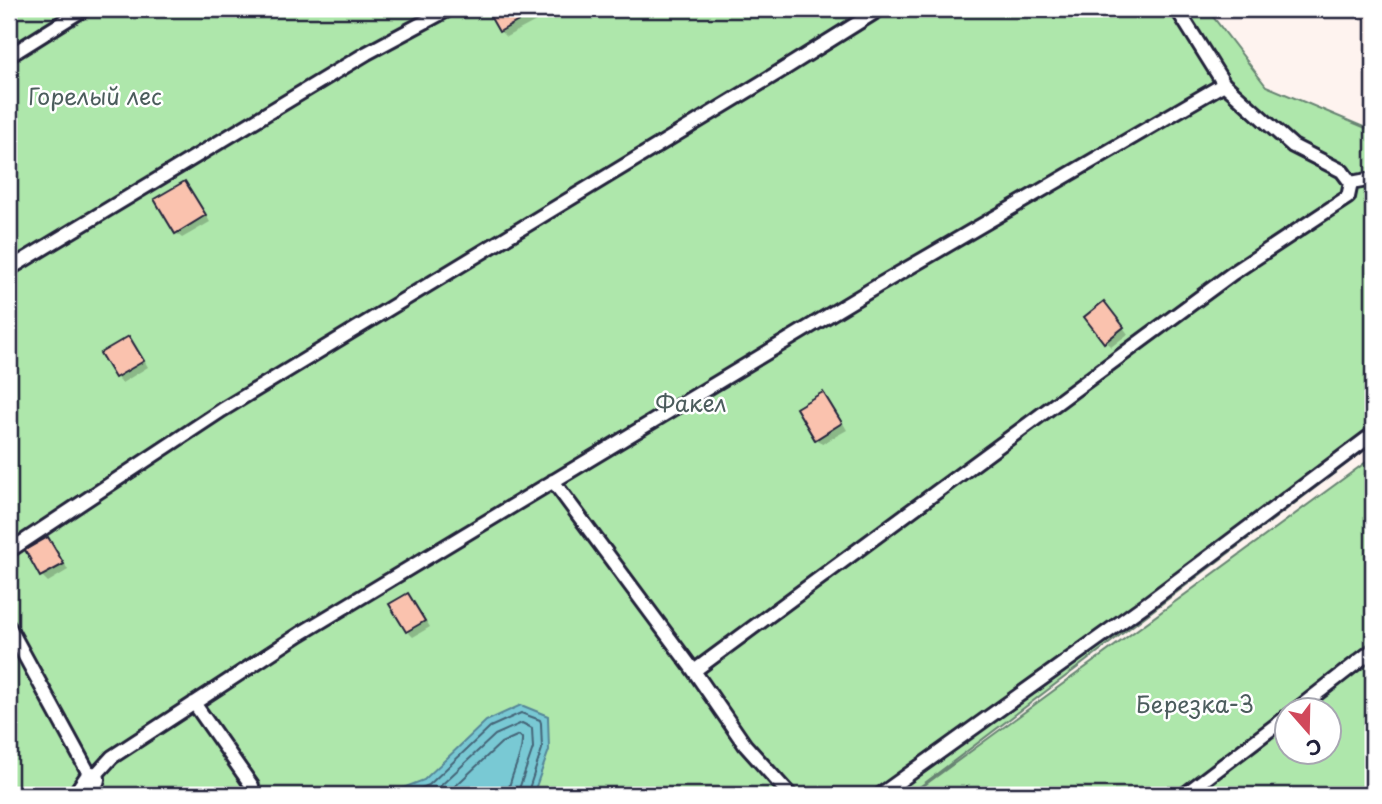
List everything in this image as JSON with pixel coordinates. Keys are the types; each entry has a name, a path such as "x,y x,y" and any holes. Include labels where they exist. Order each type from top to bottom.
{"lane":[{"path":"9,56 84,9"},
{"path":"9,269 367,53 449,9"},
{"path":"9,551 222,410 880,9"},
{"path":"694,671 1233,273 1348,197 1351,183 1342,171 1293,146 1224,84 1177,9"},
{"path":"9,627 87,787 112,757 300,634 879,285 1224,84"},
{"path":"1351,183 1373,179"},
{"path":"880,795 1149,602 1373,434"},
{"path":"553,481 746,745 790,795"},
{"path":"1313,696 1373,650"},
{"path":"194,703 252,786 254,795"},
{"path":"1184,795 1274,726"}],"green space":[{"name":"Факел","path":"9,9 1207,9 1266,86 1373,131 1373,444 909,795 9,795"},
{"name":"Березка-3","path":"1373,457 1373,631 1366,636 1373,645 1373,795 911,795"}],"water":[{"path":"521,705 548,716 549,750 533,795 385,795 424,780 486,721"}],"building":[{"path":"486,9 528,9 531,14 499,32"},
{"path":"185,181 206,215 175,234 154,199"},
{"path":"1104,301 1124,327 1104,343 1084,317"},
{"path":"129,336 144,361 115,378 100,353"},
{"path":"823,392 842,423 815,440 796,408"},
{"path":"48,537 64,564 40,577 25,550"},
{"path":"408,593 425,621 406,632 389,604"}],"park label":[{"name":"Горелый лес","path":"95,95"}]}
